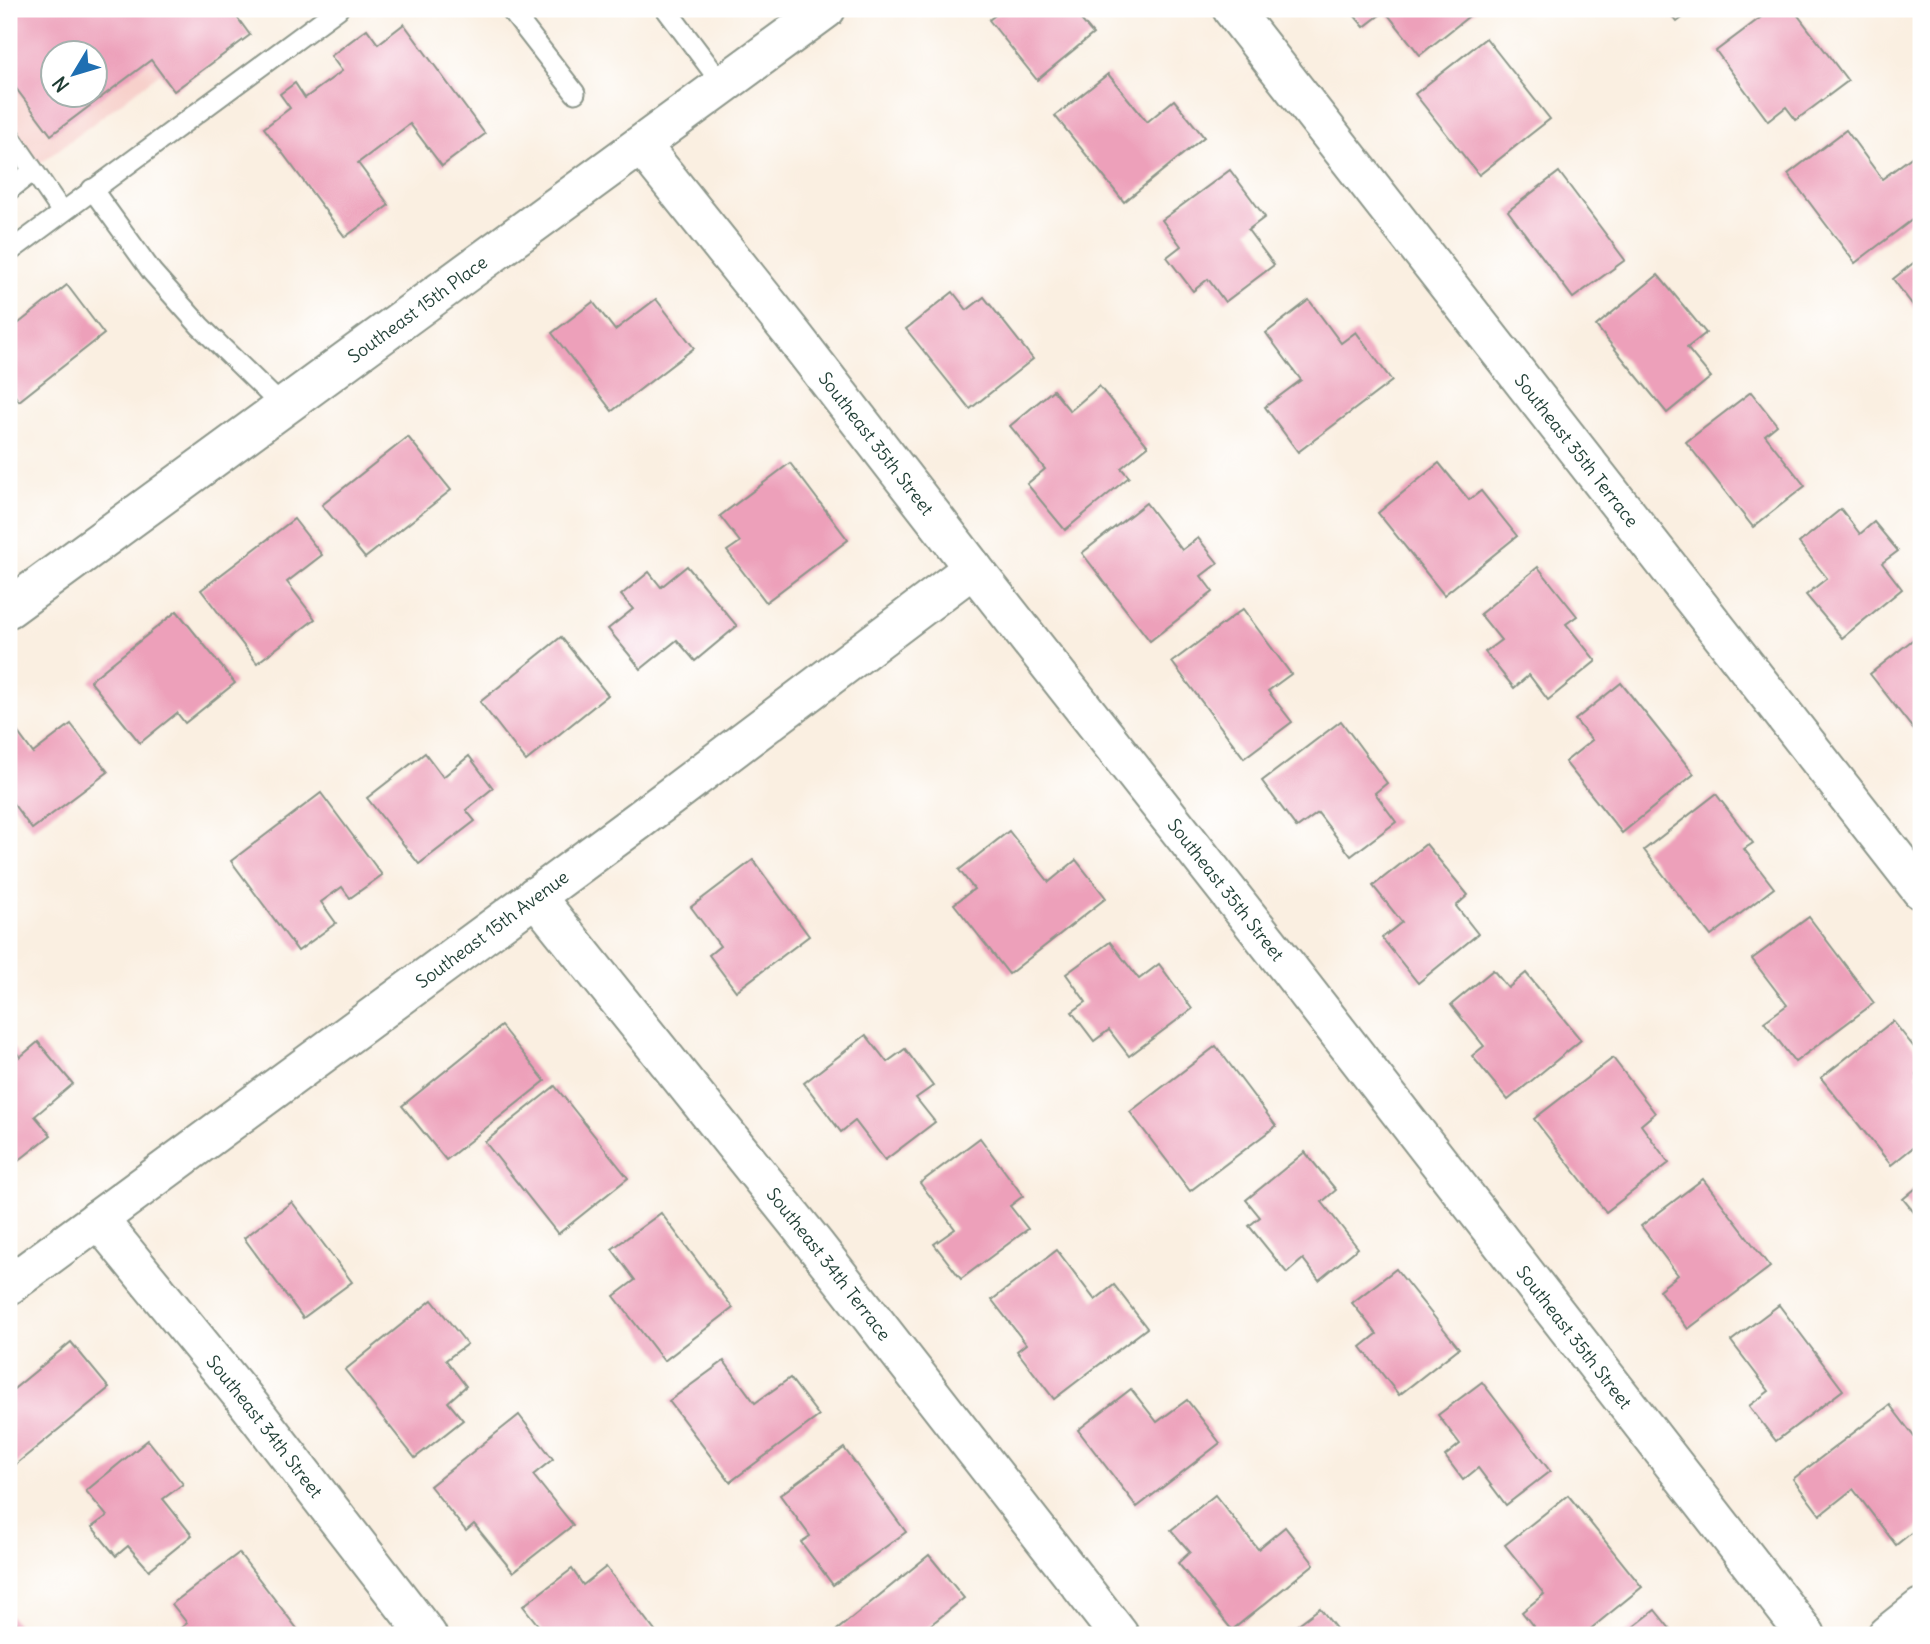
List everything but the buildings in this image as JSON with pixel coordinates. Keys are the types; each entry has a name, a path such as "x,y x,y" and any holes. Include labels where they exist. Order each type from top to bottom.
{"street":[{"name":"Southeast 15th Place","path":"9,608 826,9"},
{"name":"Southeast 35th Terrace","path":"1232,9 1921,890"},
{"name":"Southeast 35th Street","path":"641,145 1289,969 1806,1635"},
{"name":"Southeast 15th Avenue","path":"9,1285 638,821 973,568"},
{"name":"Southeast 34th Terrace","path":"535,896 815,1245 1119,1635"},
{"name":"Southeast 34th Street","path":"98,1219 244,1398 427,1635"},
{"path":"1887,1635 1921,1608"}],"lane":[{"path":"510,9 575,93"},
{"path":"666,9 723,85"},
{"path":"9,251 326,12"},
{"path":"9,135 62,212"},
{"path":"9,190 33,171"},
{"path":"92,189 152,272 200,326 283,407"}],"shaded area":[{"path":"9,9 245,9 9,187"}]}
